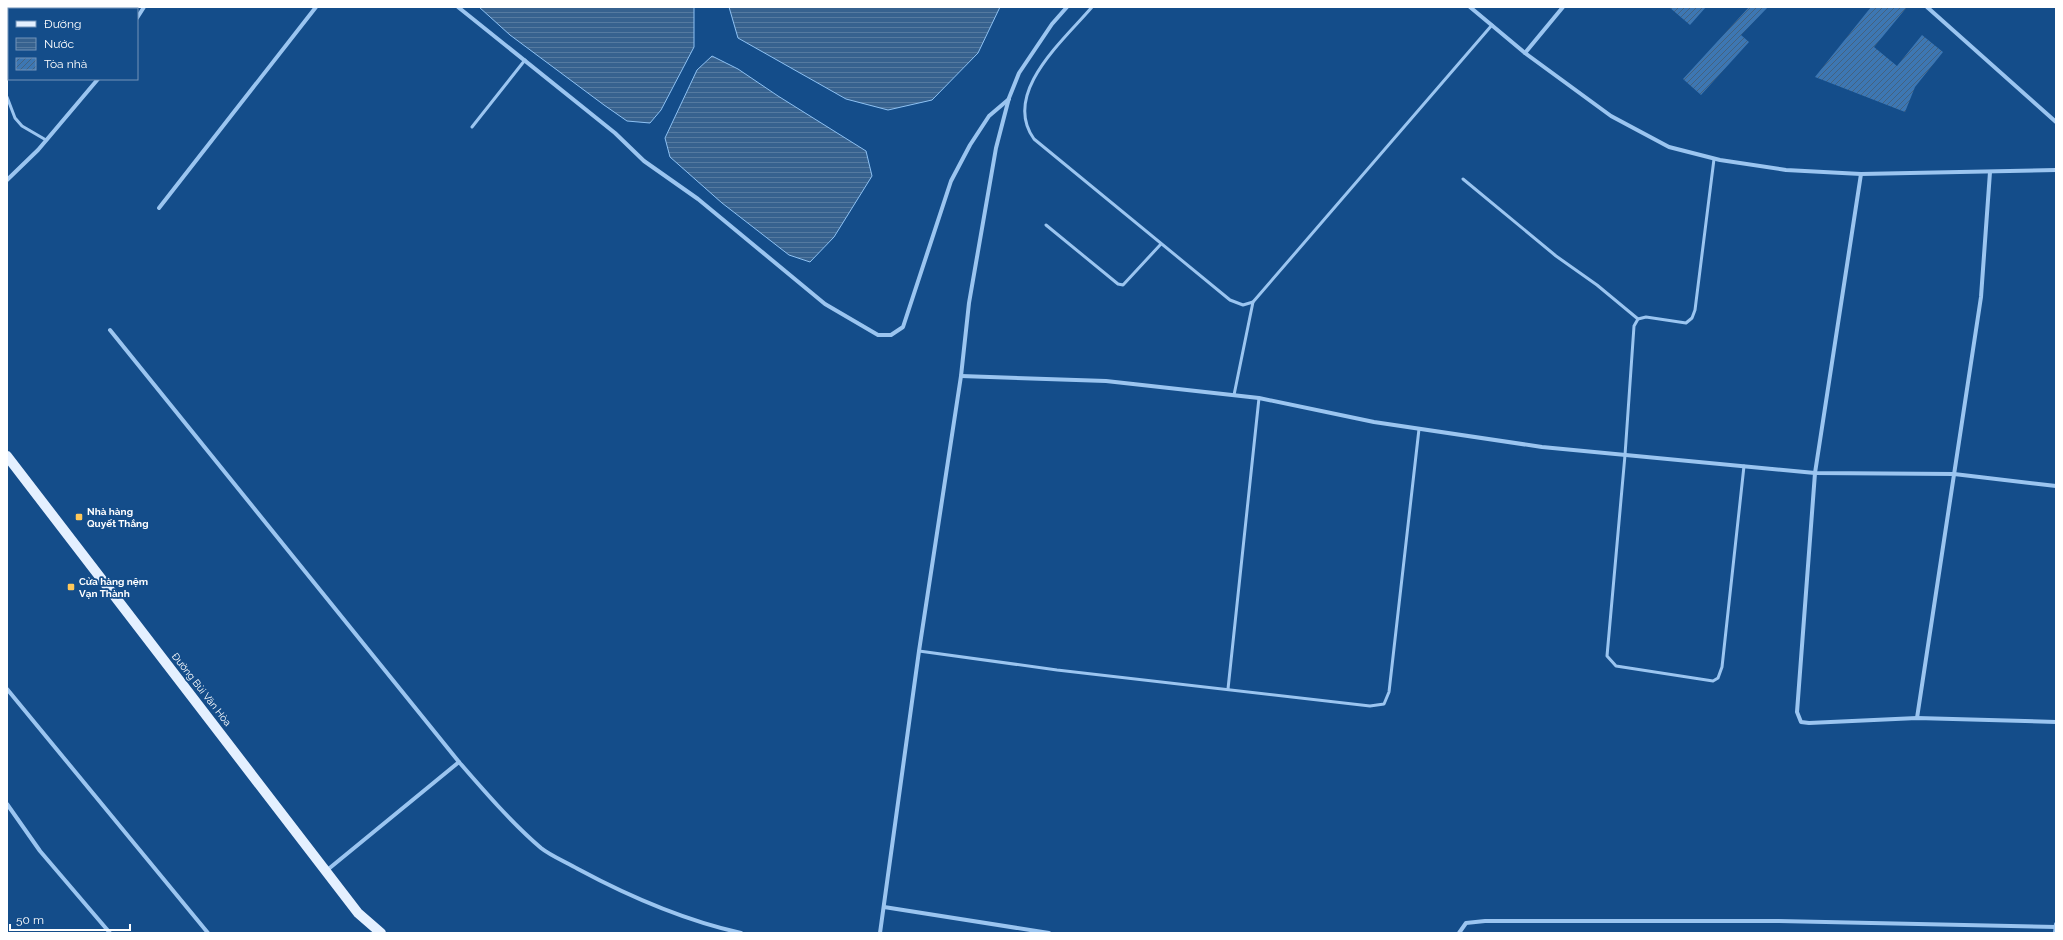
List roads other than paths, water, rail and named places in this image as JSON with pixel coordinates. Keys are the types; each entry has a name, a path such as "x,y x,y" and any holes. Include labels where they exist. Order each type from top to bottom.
{"main road":[{"name":"Đường Bùi Văn Hòa","path":"7,456 358,913 381,933"}],"street":[{"path":"138,16 144,7"},
{"path":"159,208 316,7"},
{"path":"458,7 615,133 644,161 698,199 825,304 878,335 891,335 903,327 951,181 970,145 989,116 1009,98"},
{"path":"880,933 919,651 961,376 969,303 994,156 1009,98 1019,73 1052,24 1067,7"},
{"path":"1470,7 1525,53 1610,116 1669,147 1714,159 1786,170 1860,174 2056,170"},
{"path":"1525,53 1563,7"},
{"path":"1928,7 2056,122"},
{"path":"7,180 46,140 97,80"},
{"path":"1917,718 1981,298 1990,172"},
{"path":"1860,174 1815,473 1797,712 1801,722 1810,723 1917,718 2056,722"},
{"path":"110,330 459,762 501,810 542,849 605,884 654,907 712,927 741,933"},
{"path":"961,376 1106,381 1259,398 1374,422 1542,447 1815,473 1954,474 2056,486"},
{"path":"7,689 208,933"},
{"path":"326,871 459,762"},
{"path":"7,804 40,851 110,933"},
{"path":"884,907 1049,933"},
{"path":"1459,933 1466,923 1485,921 1779,921 2056,926 2055,933"}],"lane":[{"path":"1092,7 1039,68 1030,85 1024,108 1024,122 1034,139 1230,300 1243,305 1253,302"},
{"path":"1234,395 1253,302 1492,25"},
{"path":"472,126 525,60"},
{"path":"7,97 15,118 22,126 46,140"},
{"path":"1714,159 1695,310 1692,318 1686,323 1646,317 1638,319 1634,326 1625,455 1606,656 1616,666 1713,681 1718,678 1722,667 1744,466"},
{"path":"1463,179 1556,256 1597,285 1638,319"},
{"path":"1046,225 1118,284 1123,285 1161,244"},
{"path":"1228,689 1259,398"},
{"path":"919,651 1056,670 1370,706 1384,704 1389,692 1419,429"}],"water":[{"path":"479,7 694,7 694,47 661,110 650,123 627,121 510,35"},
{"path":"729,7 1000,7 978,53 932,100 888,110 846,99 738,38"},
{"path":"712,56 738,69 866,151 872,176 834,237 810,262 789,255 722,203 670,157 665,138 697,70"}],"place":[{"name":"Nhà hàng Quyết Thắng","path":"79,517"},
{"name":"Cửa hàng nệm Vạn Thành","path":"71,587"}]}
